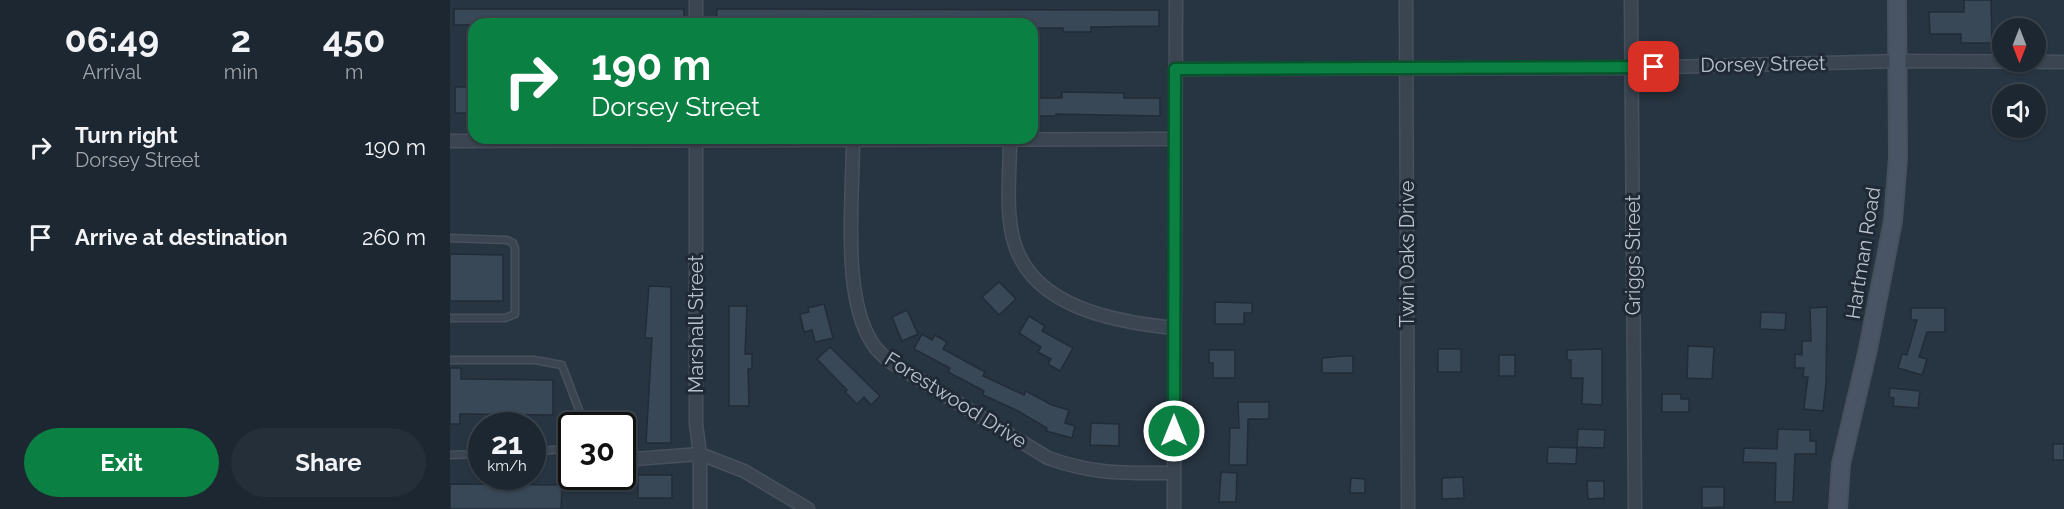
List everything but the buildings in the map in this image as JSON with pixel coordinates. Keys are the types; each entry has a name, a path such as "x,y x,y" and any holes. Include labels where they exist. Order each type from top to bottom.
{"street":[{"path":"696,0 696,18"},
{"path":"1174,509 1176,0"},
{"name":"Twin Oaks Drive","path":"1406,0 1408,509"},
{"name":"Griggs Street","path":"1631,0 1635,509"},
{"name":"Hartman Road","path":"1838,509 1840,464 1868,349 1893,221 1898,158 1897,0"},
{"name":"Dorsey Street","path":"1175,69 1631,68 1898,61 2064,62"},
{"path":"1038,141 1174,139"},
{"path":"450,141 468,141"},
{"name":"Marshall Street","path":"696,144 696,424 700,454 700,509"},
{"name":"Forestwood Drive","path":"853,144 852,276 864,326 873,345 889,361 1048,458 1105,473 1174,472"},
{"path":"1010,144 1010,214 1013,240 1019,258 1030,276 1046,289 1109,318 1174,328"},
{"path":"636,459 700,454 744,471 808,509"}],"lane":[{"path":"450,238 507,240 513,243 515,248 515,314 505,318 450,318"},
{"path":"450,360 534,360 562,365 580,412"},
{"path":"450,455 468,454"}],"route":[{"path":"1174,431 1175,69 1654,67"}]}
